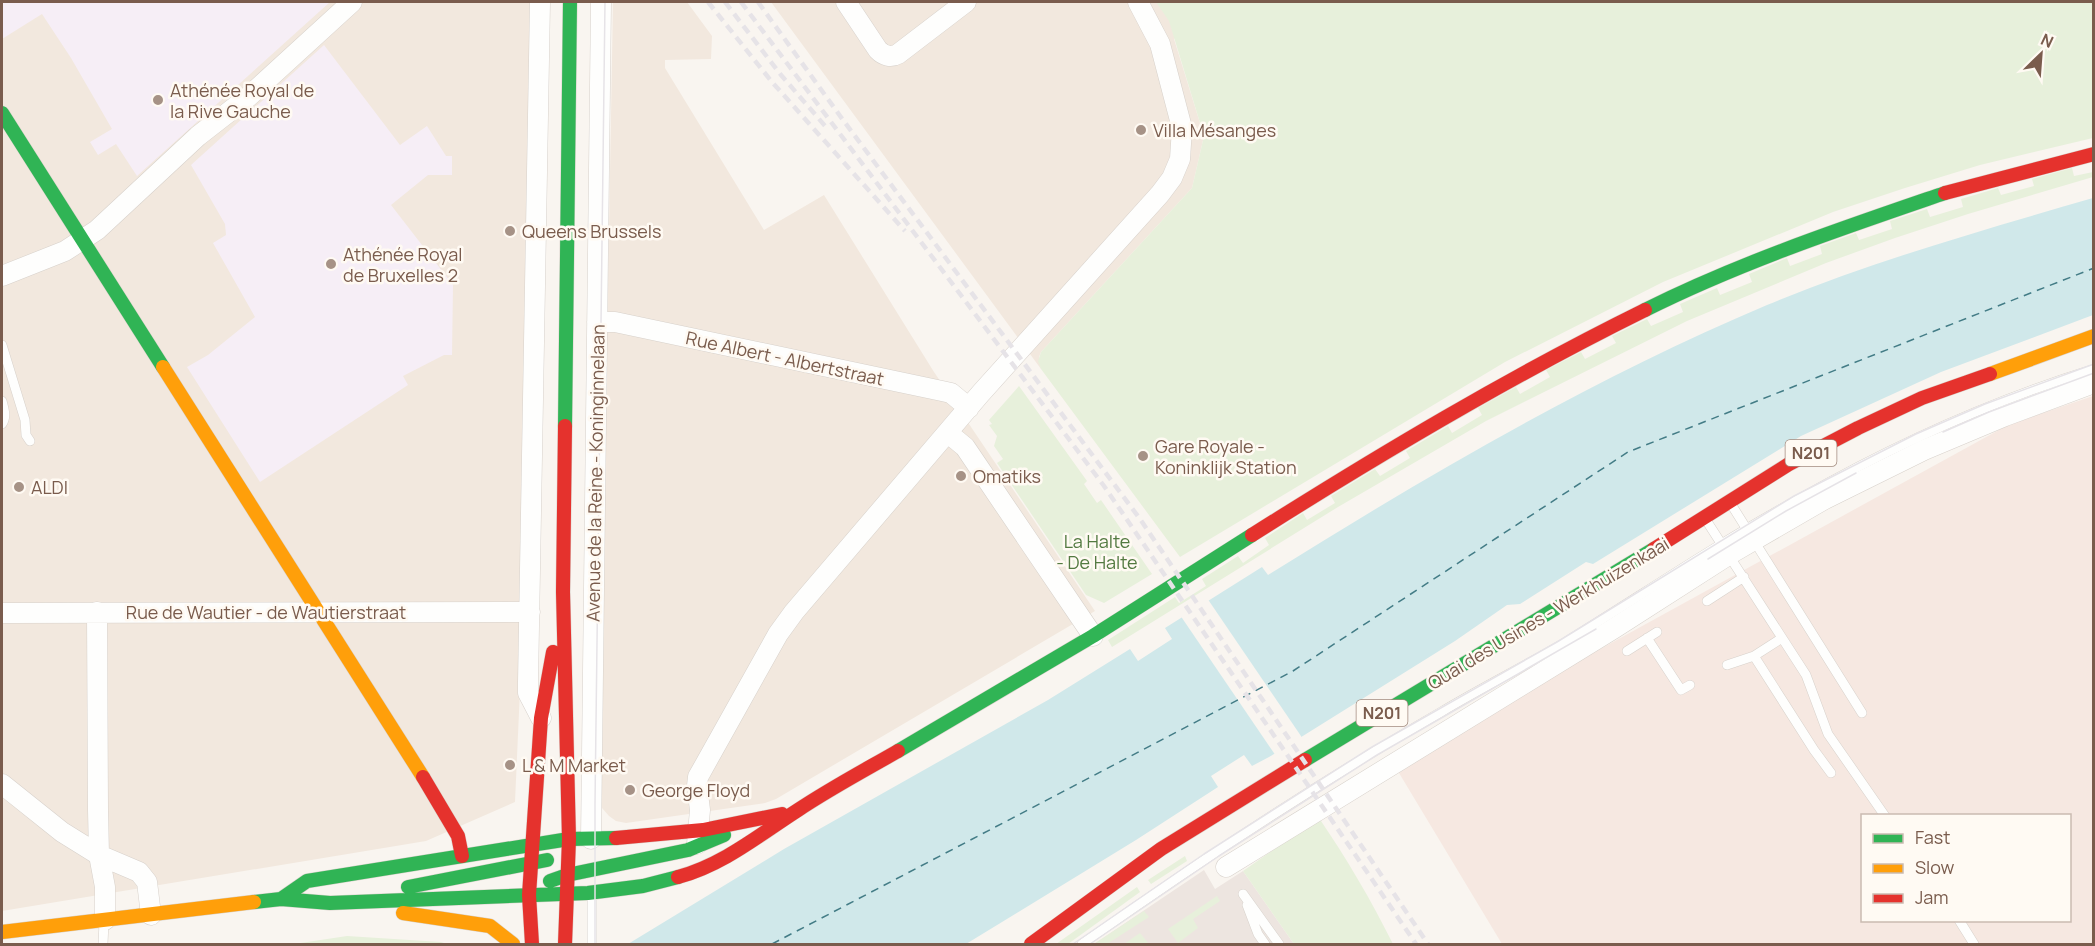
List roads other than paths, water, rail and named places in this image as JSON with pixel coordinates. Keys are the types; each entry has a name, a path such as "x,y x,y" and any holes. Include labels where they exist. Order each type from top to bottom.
{"main road":[{"name":"Avenue de la Reine - Koninginnelaan","path":"566,945 568,845 563,592 570,2"},
{"path":"2,113 449,819 458,836 462,856"},
{"path":"330,903 592,893 643,886 692,873 743,848 799,809 1093,636 1310,498 1428,427 1618,322 1697,285 1833,231 1960,188 2094,154"},
{"name":"Quai des Usines - Werkhuizenkaai","path":"1031,945 1161,849 1225,808 1589,590 1789,464 1922,398 2094,336"},
{"name":"Avenue de la Reine - Koninginnelaan","path":"532,945 529,895 541,718 563,592"},
{"path":"529,895 547,882 567,875 591,855 698,838 799,809"},
{"path":"281,899 307,881 533,845 568,845 591,855 698,838"},
{"path":"330,903 531,864 568,845"},
{"path":"2,932 281,899 330,903 490,926 513,945"}],"street":[{"path":"2,276 65,251 97,230 198,136 248,97 352,2"},
{"name":"Avenue de la Reine - Koninginnelaan","path":"540,2 528,693 541,718"},
{"name":"Avenue de la Reine - Koninginnelaan","path":"591,855 601,2"},
{"path":"846,2 878,50 886,56 898,54 966,2"},
{"path":"692,873 698,838 698,777 778,634 794,612 969,408 1160,194 1176,169 1183,139 1181,117 1160,44 1138,2"},
{"name":"Rue Albert - Albertstraat","path":"597,322 615,322 951,393 969,408"},
{"name":"Quai des Usines - Werkhuizenkaai","path":"1226,867 1613,629 1726,549 1750,535 1924,450 2005,416 2094,383"},
{"path":"948,433 965,447 1093,636"},
{"path":"97,612 99,855 105,887 105,920"},
{"name":"Rue de Wautier - de Wautierstraat","path":"2,613 530,612"},
{"path":"2,784 62,832 99,855 139,872 147,882 151,915"}],"lane":[{"path":"2,345 25,420 26,435 30,441"},
{"name":"Quai des Usines - Werkhuizenkaai","path":"1750,535 1810,492 1918,438 1986,408 2094,369"},
{"path":"2,401 5,421 2,424"},
{"path":"1729,501 1862,713"},
{"path":"1705,518 1806,675 1828,734 1884,814"},
{"name":"Quai des Usines - Werkhuizenkaai","path":"1082,945 1216,852 1375,751 1726,549"},
{"path":"1707,601 1744,577"},
{"path":"1627,651 1657,632"},
{"path":"1647,638 1681,690 1690,685"},
{"path":"1727,665 1754,656 1782,638"},
{"path":"1754,656 1831,773"},
{"name":"Avenue de la Reine - Koninginnelaan","path":"591,855 592,945"},
{"path":"1264,945 1243,894 1279,945"},
{"path":"103,945 105,920"},
{"path":"1960,922 1974,945"}],"water":[{"path":"2093,198 2093,315 1941,372 1801,436 1593,564 1586,562 1520,604 1507,605 1455,641 1269,757 1252,766 1244,755 1211,776 1218,787 966,944 628,944 784,849 1048,700 1130,649 1138,661 1172,639 1165,628 1262,567 1268,575 1450,465 1638,364 1767,305 1847,274 1928,247"}],"tram line":[{"path":"595,944 605,2"},
{"path":"1073,944 1204,854 1372,747 1557,642 1794,496 1916,434 1985,404 2094,364"},
{"path":"1943,432 1989,412 2094,373"},
{"path":"1708,559 1786,511 1856,473"},
{"path":"1090,944 1219,856 1377,755 1596,629"}],"railway":[{"path":"708,2 772,82 905,231"},
{"path":"725,2 781,75 826,127"},
{"path":"741,2 1104,486 1416,944"},
{"path":"758,2 1140,519 1428,944"}],"place":[{"name":"Athénée Royal de la Rive Gauche","path":"158,100"},
{"name":"Villa Mésanges","path":"1141,130"},
{"name":"Queens Brussels","path":"510,231"},
{"name":"Athénée Royal de Bruxelles 2","path":"331,264"},
{"name":"Gare Royale - Koninklijk Station","path":"1143,456"},
{"name":"Omatiks","path":"961,476"},
{"name":"ALDI","path":"19,487"},
{"name":"L & M Market","path":"510,765"},
{"name":"George Floyd","path":"630,790"}],"park label":[{"name":"La Halte - De Halte","path":"1097,551"}]}
